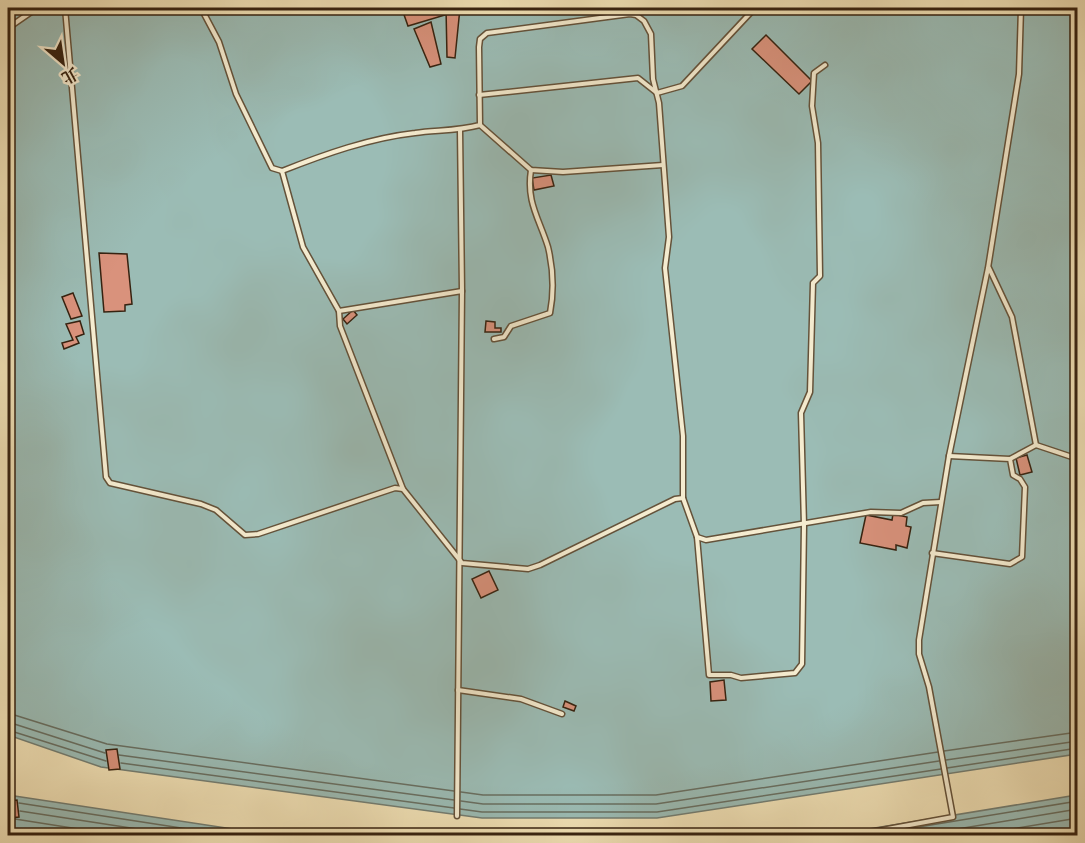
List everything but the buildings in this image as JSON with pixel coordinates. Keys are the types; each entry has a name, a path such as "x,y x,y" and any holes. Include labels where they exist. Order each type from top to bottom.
{"lane":[{"path":"8,28 37,8"},
{"path":"65,8 106,477 110,483 201,504 216,510 246,535 258,534 395,488 403,489"},
{"path":"201,8 219,42 236,94 272,168 282,171 376,140 415,133 460,130 480,125"},
{"path":"657,93 682,86 755,8"},
{"path":"849,836 953,817 948,779 929,687 918,654 949,456 988,268 1018,74 1021,8"},
{"path":"663,165 563,172 531,170 480,125 480,39 487,33 630,14 644,21 651,34 657,93 663,165 669,237 665,268 683,436 683,498 697,537 709,675 731,675 741,678 795,673 802,664 804,525 801,413 810,392 813,283 820,276 818,143 812,106 814,73 825,65"},
{"path":"480,95 638,78 657,93"},
{"path":"457,816 462,291 460,130"},
{"path":"494,339 504,337 511,326 549,313 554,295 548,250 528,190 531,170"},
{"path":"282,171 303,247 339,311 340,326 403,489 462,563 528,569 675,498 683,498"},
{"path":"988,268 1012,317 1036,445"},
{"path":"339,311 462,291"},
{"path":"949,456 1010,459 1036,445 1077,459"},
{"path":"932,554 1010,564 1022,558 1025,487 1020,479 1013,475 1010,459"},
{"path":"697,537 705,540 871,512 901,513 923,503 941,502"},
{"path":"458,690 521,699 562,714"}],"water":[{"path":"8,8 1077,8 1077,754 657,818 482,818 101,767 8,735"},
{"path":"8,795 272,835 8,835"},
{"path":"1077,795 1077,835 832,835"}]}
